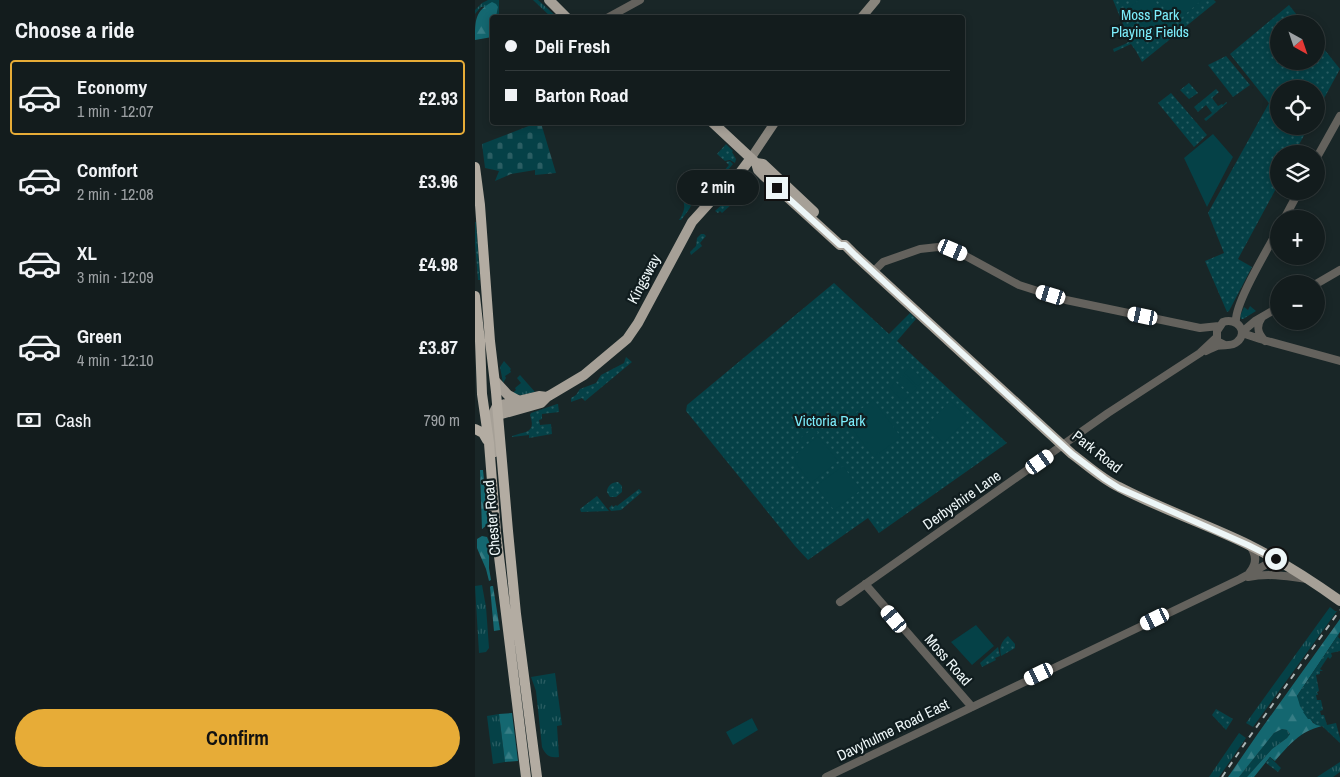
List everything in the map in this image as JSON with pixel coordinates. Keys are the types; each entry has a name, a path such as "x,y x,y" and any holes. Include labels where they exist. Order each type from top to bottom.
{"highway":[{"name":"Chester Road","path":"475,167 495,381 487,414 494,508 526,777"},
{"name":"Chester Road","path":"475,296 480,340 482,394 487,414 516,614 537,777"},
{"path":"487,414 490,341"},
{"path":"475,404 482,394"},
{"path":"475,429 483,433 489,443"}],"main road":[{"path":"549,0 564,15"},
{"path":"863,15 875,0"},
{"name":"Park Road","path":"715,125 754,160 763,164 794,199 843,241 873,272 1072,454 1089,467 1119,488 1276,559 1310,580 1340,602"},
{"path":"754,160 773,125"},
{"name":"Kingsway","path":"487,414 521,405 539,396 547,397 584,375 631,335 692,222 754,160"},
{"path":"495,381 521,405"},
{"path":"487,414 497,480 494,508"}],"street":[{"path":"612,15 640,0"},
{"path":"1324,145 1340,116"},
{"path":"1234,322 1239,305 1270,245"},
{"path":"873,272 883,262 894,257 920,249 947,249 962,254 1019,285 1066,300 1200,328 1216,336"},
{"path":"1325,279 1340,270"},
{"path":"1258,319 1232,345 1218,342 1216,336 1219,326 1223,322 1241,324 1258,319 1270,312"},
{"path":"1258,319 1258,331 1263,340"},
{"path":"1234,322 1241,327 1241,335"},
{"path":"1200,328 1219,326"},
{"path":"1241,335 1340,361"},
{"name":"Derbyshire Lane","path":"1200,353 1216,336"},
{"name":"Derbyshire Lane","path":"840,602 1108,413 1200,353 1225,345"},
{"path":"1248,545 1252,548 1255,557 1249,574"},
{"path":"1240,579 1276,559"},
{"path":"1240,579 1256,575 1282,575 1310,580"},
{"name":"Davyhulme Road East","path":"827,777 1240,579"},
{"name":"Moss Road","path":"865,584 971,707"}],"green space":[{"path":"488,0 499,0 499,15 496,15 498,7 481,7 475,14 475,10"},
{"path":"533,0 538,0 555,15 549,15"},
{"name":"Moss Park Playing Fields","path":"1113,0 1214,0 1216,2 1142,62 1131,44 1114,52 1113,49 1130,41"},
{"path":"1139,0 1154,0 1174,24 1155,39 1129,8"},
{"path":"1157,0 1202,0 1176,22"},
{"path":"492,2 498,7 496,15 490,15 490,37 475,40 477,17 486,5"},
{"path":"1289,5 1297,15 1277,15"},
{"path":"1270,21 1270,70 1325,70 1325,50 1340,69 1325,96 1325,80 1270,80 1270,135 1304,135 1299,145 1270,145 1270,200 1238,259 1252,267 1227,312 1205,261 1224,253 1208,213 1269,103 1230,54"},
{"path":"1226,56 1250,85 1233,97 1208,65"},
{"path":"1189,83 1198,93 1189,99 1180,90"},
{"path":"1216,89 1219,92 1212,98 1218,106 1227,103 1206,121 1204,119 1212,113 1206,105 1198,112 1194,107"},
{"path":"1171,93 1207,135 1194,147 1158,103"},
{"path":"531,125 542,125 556,173 535,175 535,170 511,174 495,181 499,171 485,168 482,144"},
{"path":"1213,134 1233,157 1207,207 1184,158"},
{"path":"726,144 733,151 736,159 735,163 730,160 725,161 717,154"},
{"path":"730,161 733,164 717,183 711,187 691,170 707,183 713,177 717,179 729,165 726,162"},
{"path":"685,180 691,192 692,201 689,210 679,220 684,206 679,192 686,187 682,182"},
{"path":"736,195 742,200 737,206 732,202 722,213 715,211 728,199 730,201"},
{"path":"476,222 480,280 478,280"},
{"path":"701,234 706,236 700,243 702,246 691,255 690,252 696,246 697,238"},
{"name":"Victoria Park","path":"834,283 889,334 910,313 916,319 897,341 1007,443 879,533 868,518 808,560 686,411 687,405"},
{"path":"1250,306 1256,311 1241,319 1240,316 1244,307 1248,310"},
{"path":"626,357 632,362 585,401 582,398 571,402 571,398 580,389 596,383 601,375 624,363"},
{"path":"504,361 511,369 511,372 505,376 506,378 503,383 500,367"},
{"path":"910,367 924,380 918,386 904,373"},
{"path":"520,375 535,392 522,395 512,394 521,383 517,378"},
{"path":"903,375 917,388 911,394 897,381"},
{"path":"895,382 909,395 903,402 890,388"},
{"path":"873,400 901,437 874,457 846,421"},
{"path":"950,401 968,418 944,443 926,426"},
{"path":"558,404 559,412 542,414 542,419 539,420 540,425 551,424 552,434 529,438 529,435 512,437 531,428 531,413"},
{"path":"814,428 818,433 803,445 799,439"},
{"path":"818,436 838,461 811,483 795,462 796,454"},
{"path":"843,466 861,490 834,510 816,486"},
{"path":"480,470 483,470 488,522 482,529"},
{"path":"618,482 622,486 622,492 616,497 610,497 607,492 609,486"},
{"path":"639,489 642,492 621,510 611,511 609,508 612,505 613,507 617,506"},
{"path":"597,496 609,511 581,512 580,509"},
{"path":"482,536 487,537 489,542 491,580 489,581 477,548 477,539"},
{"path":"482,585 486,607 489,648 486,652 479,653 475,586"},
{"path":"493,586 500,630 494,631 490,587"},
{"path":"1330,607 1337,611 1253,727 1246,723"},
{"path":"1340,619 1340,632 1297,696 1313,723 1322,726 1301,735 1275,761 1270,757 1254,777 1247,777 1272,749 1290,734 1287,730 1282,729 1274,733 1239,777 1228,777 1259,732"},
{"path":"976,625 994,646 972,665 951,642"},
{"path":"1340,632 1338,637 1340,639 1340,651 1331,653 1330,659 1328,657 1320,669 1323,671 1316,675 1319,691 1317,692 1318,695 1316,695 1317,700 1321,700 1323,710 1320,711 1321,715 1324,715 1327,725 1336,723 1340,743 1322,726 1316,725 1308,719 1300,706 1297,696"},
{"path":"1008,636 1015,644 1015,648 1001,656 1001,645"},
{"path":"998,647 1000,656 982,667 980,663"},
{"path":"555,673 562,725 557,726 559,757 551,757 542,747 536,691 531,677"},
{"path":"1216,709 1233,719 1226,730 1212,715"},
{"path":"512,713 518,761 505,762 499,714"},
{"path":"499,714 505,762 493,764 487,716"},
{"path":"752,718 758,730 733,745 726,732"},
{"path":"1282,729 1287,730 1290,734 1287,738 1272,749 1247,777 1239,777 1274,733"},
{"path":"1239,733 1246,738 1219,777 1209,777"},
{"path":"1270,757 1281,768 1278,772 1266,763"},
{"path":"1340,762 1340,772 1333,777 1317,777"}],"railway":[{"path":"1222,777 1340,610"}],"route":[{"path":"777,188 840,245 845,245 1072,454 1105,479 1119,488 1276,559"}]}
